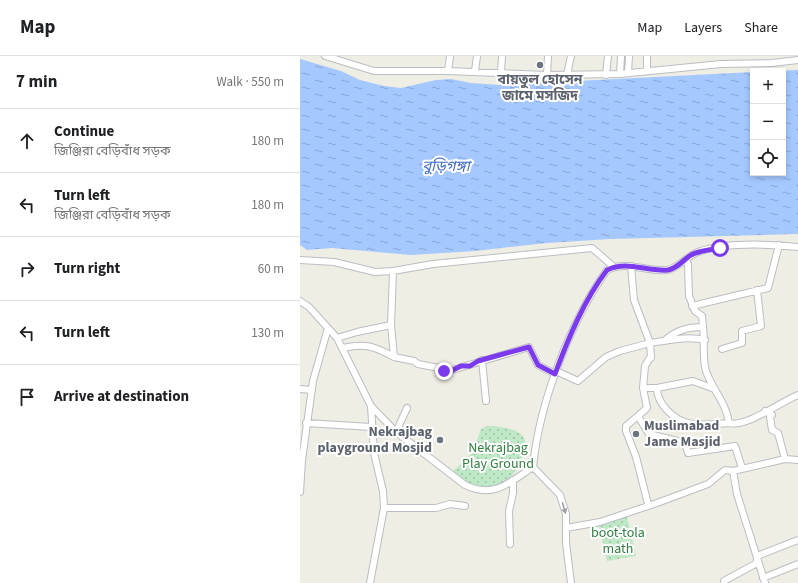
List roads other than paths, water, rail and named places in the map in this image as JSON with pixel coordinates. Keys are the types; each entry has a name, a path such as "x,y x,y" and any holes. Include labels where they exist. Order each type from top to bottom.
{"street":[{"path":"325,56 346,59 374,71 475,71 547,75 606,75 721,64 772,63 798,60"},
{"path":"448,71 450,56"},
{"path":"475,71 477,56"},
{"path":"501,72 502,56"},
{"path":"547,75 548,56"},
{"path":"568,75 571,56"},
{"path":"606,75 608,56"},
{"path":"620,74 621,56"},
{"path":"628,73 629,56"},
{"path":"647,56 647,71"},
{"path":"721,56 721,64"},
{"path":"772,56 772,63"},
{"path":"300,301 309,307 337,338 371,406 396,432 442,469 475,490 484,492 503,488 530,469 542,417 565,348 594,290 607,270 614,267 631,266 669,270 700,251 731,246 779,245 798,247"},
{"path":"692,306 768,287 769,278 779,245"},
{"path":"300,260 334,262 375,272 393,271 433,264 592,248 614,267"},
{"path":"686,260 688,264 689,296 696,313 702,316 704,327 705,369 712,388 727,408 729,423"},
{"path":"631,266 634,300 650,344 651,358 649,358 645,366 643,388 647,408 626,426 626,431 636,457 648,504"},
{"path":"393,271 392,325 394,357"},
{"path":"722,349 742,343 742,331 761,326 757,290"},
{"path":"337,338 357,332 392,325"},
{"path":"664,341 674,333 686,327 704,327"},
{"path":"300,492 301,460 306,423 312,390 328,328"},
{"path":"343,348 355,345 377,347 394,357 414,361 418,364 444,371 453,370 461,366 470,366 482,360 529,347 538,365 578,381 606,357 620,350 664,341 696,338 705,340"},
{"path":"482,360 486,401"},
{"path":"643,388 657,388 692,381 712,388"},
{"path":"657,388 657,397 661,405 688,423 733,424 754,419 765,411 798,395"},
{"path":"300,389 312,390"},
{"path":"370,583 384,508 383,491 374,453 371,427 371,406"},
{"path":"396,432 407,408"},
{"path":"765,411 772,415 770,417 772,430 778,433 785,459"},
{"path":"638,416 649,434 685,443 688,453 735,446 742,468"},
{"path":"306,423 371,427"},
{"path":"566,528 600,522 708,484 725,470 733,471 785,459 798,460"},
{"path":"530,469 560,495 566,514 571,583"},
{"path":"733,471 737,494 757,563 764,581 798,564"},
{"path":"510,544 509,511 514,493 513,480"},
{"path":"384,508 436,508 450,504 465,506"},
{"path":"757,563 757,556 798,540"},
{"path":"724,581 757,563"}],"water":[{"name":"বুড়িগঙ্গা","path":"300,59 341,71 360,80 384,86 401,88 436,80 451,79 471,83 500,85 750,72 750,176 786,176 786,70 798,70 798,234 610,239 411,255 332,248 307,250 300,245"}],"place":[{"name":"বায়তুল হোসেন জামে মসজিদ","path":"540,65"},
{"name":"Muslimabad Jame Masjid","path":"636,434"},
{"name":"Nekrajbag playground Mosjid","path":"440,440"}],"park label":[{"name":"Nekrajbag Play Ground","path":"498,456"},
{"name":"boot-tola math","path":"618,542"}]}
